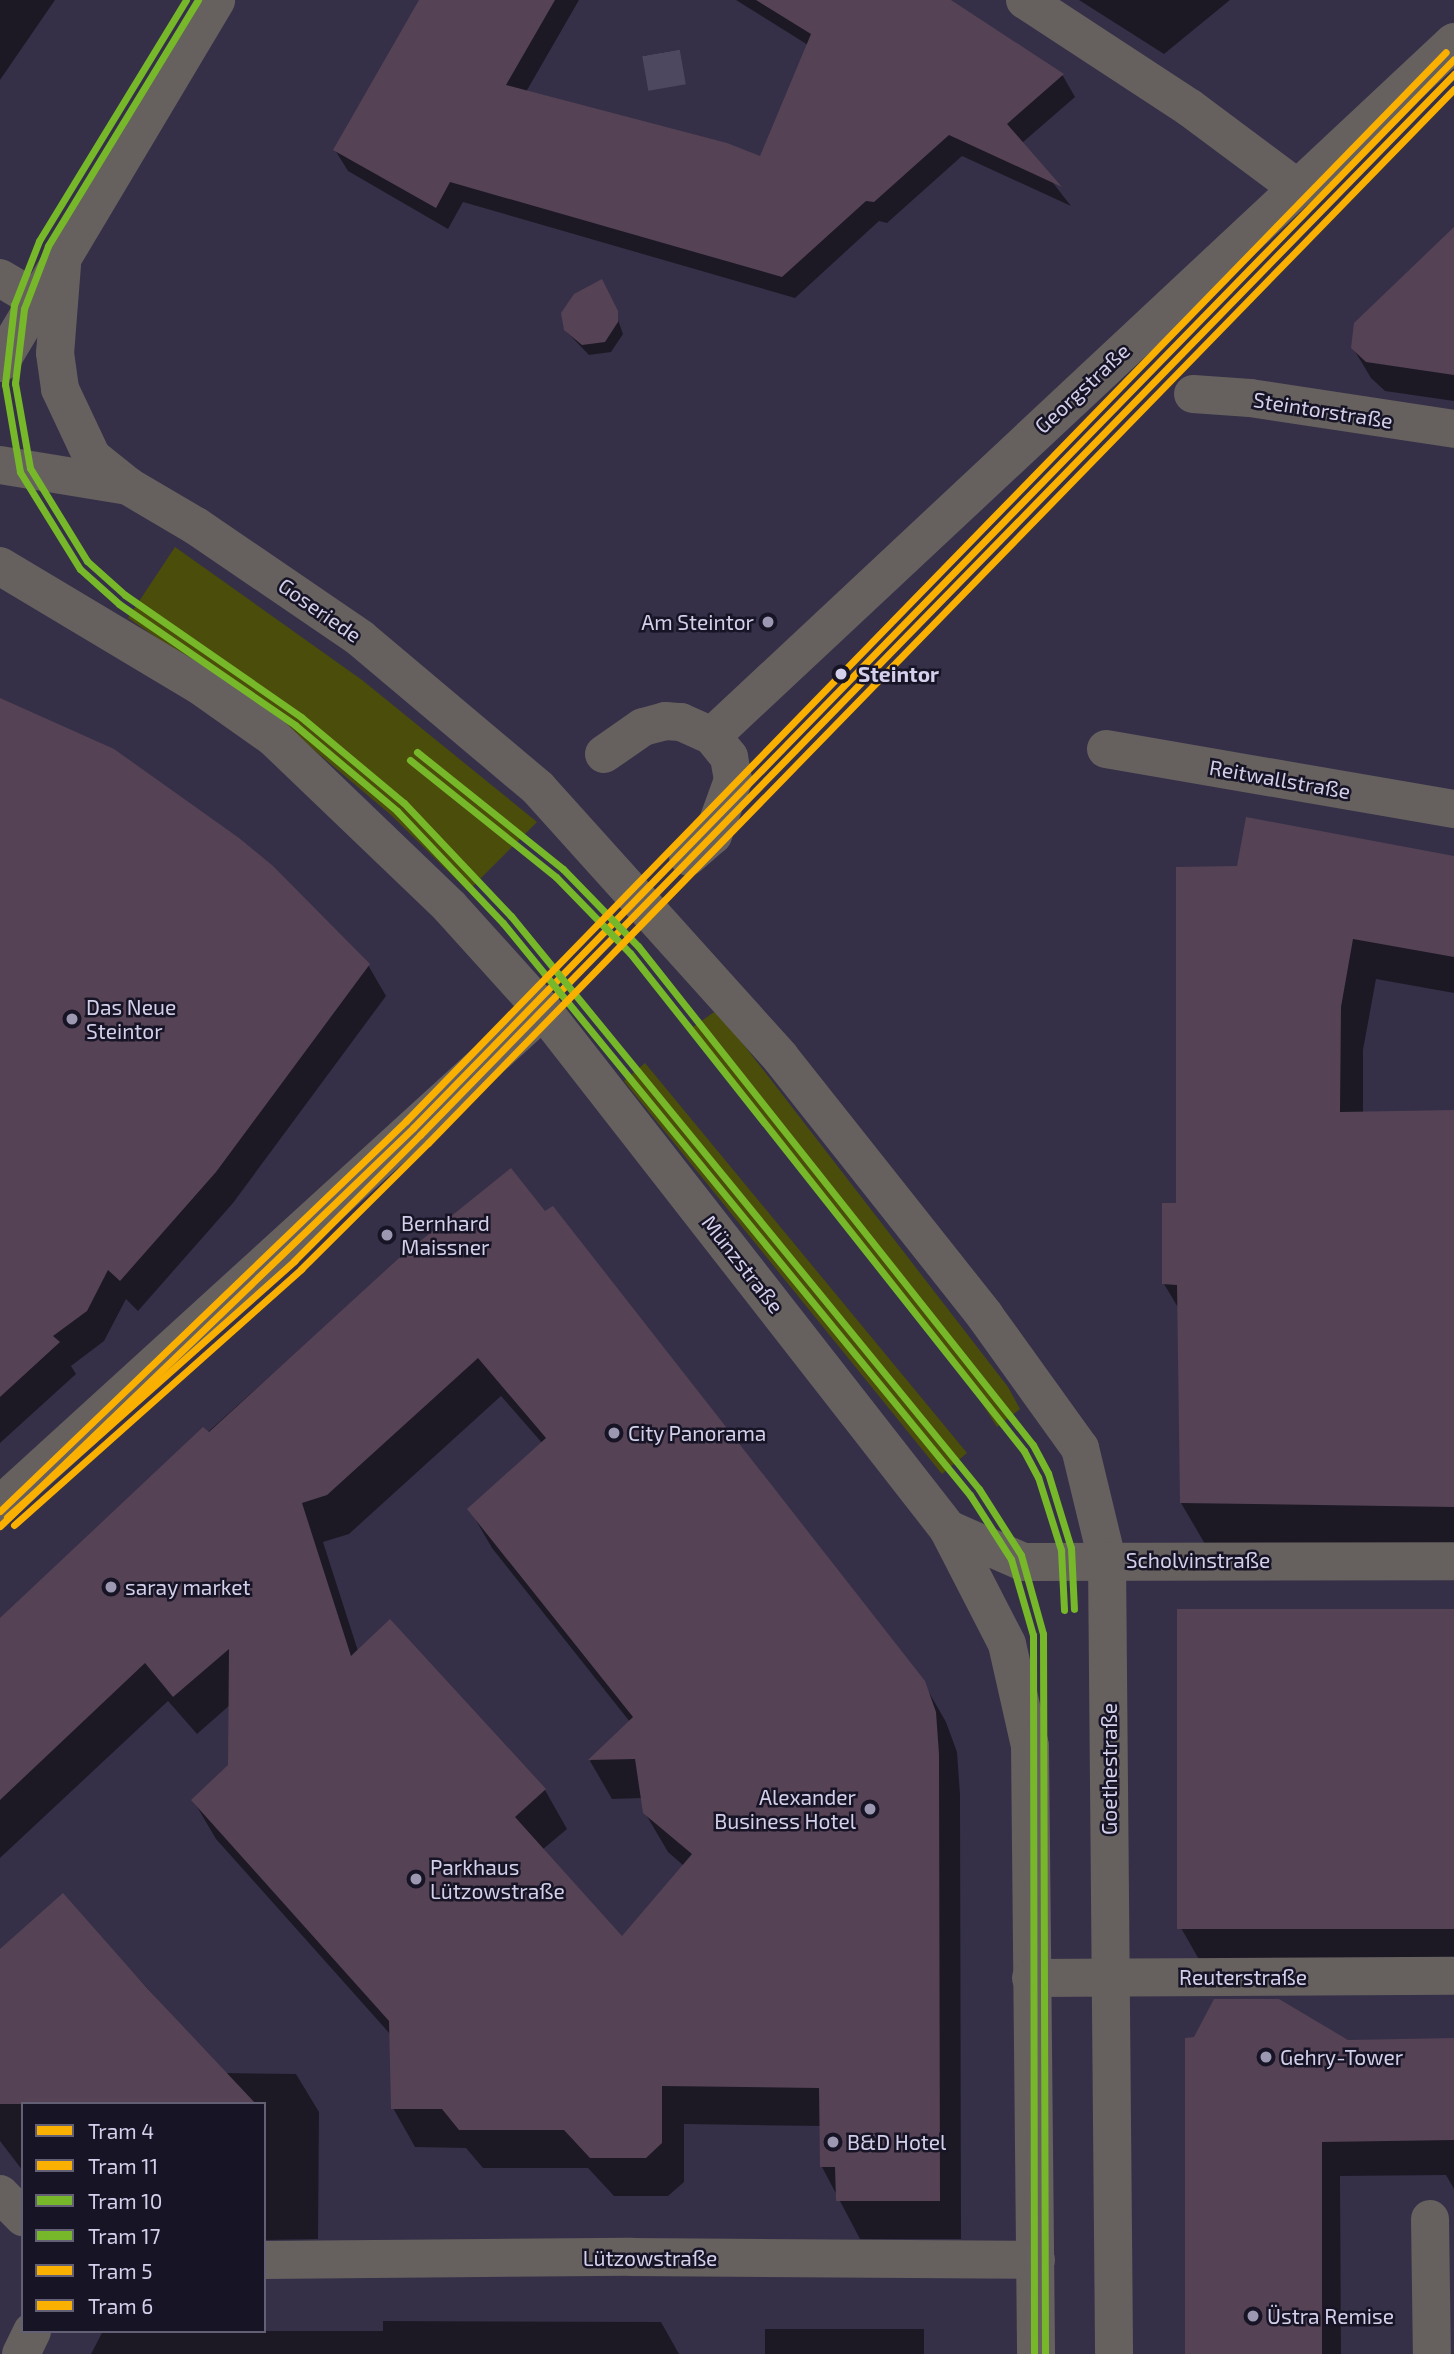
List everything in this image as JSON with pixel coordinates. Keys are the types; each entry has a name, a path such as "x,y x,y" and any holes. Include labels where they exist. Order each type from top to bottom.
{"street":[{"path":"0,363 63,253 216,0"},
{"path":"1025,0 1096,46 1296,187"},
{"name":"Georgstraße","path":"712,736 1454,42"},
{"path":"63,253 55,353 60,389 92,457 128,486"},
{"path":"0,278 37,300"},
{"name":"Steintorstraße","path":"1192,394 1250,398 1454,429"},
{"name":"Goseriede","path":"0,465 128,486 196,526 360,638 538,788 780,1057 924,1239"},
{"path":"0,566 199,685 274,738 450,907 543,1010 0,1505"},
{"path":"604,754 643,727 665,721 681,722 712,736 729,757 733,780 713,835 688,857"},
{"name":"Reitwallstraße","path":"1107,749 1454,809"},
{"name":"Münzstraße","path":"543,1010 945,1524"},
{"name":"Goethestraße","path":"924,1239 1080,1448 1107,1560 1107,1978 1114,2354"},
{"path":"945,1524 1007,1644 1030,1746 1036,2354"},
{"name":"Scholvinstraße","path":"945,1524 1023,1562 1454,1561"},
{"name":"Reuterstraße","path":"1031,1978 1454,1976"},
{"path":"0,2194 21,2215"},
{"path":"1430,2218 1432,2354"},
{"name":"Lützowstraße","path":"266,2260 631,2257 1036,2260"},
{"path":"21,2354 31,2333"}],"shaded area":[{"path":"175,547 362,680 537,822 468,891 391,815 287,727 128,618"},
{"path":"717,1010 1008,1387 1020,1409 997,1427 966,1378 690,1029"},
{"path":"645,1063 967,1453 942,1474 624,1081"}],"building":[{"path":"419,0 555,0 506,85 727,143 760,156 811,34 756,0 951,0 1064,74 1007,124 1062,187 949,135 874,202 866,201 782,277 450,182 436,208 333,150"},
{"path":"1454,227 1454,375 1366,362 1351,348 1354,323"},
{"path":"602,279 618,311 618,322 605,342 582,345 564,330 561,313 574,294"},
{"name":"Das Neue Steintor","path":"0,698 114,749 239,838 273,866 370,964 216,1172 120,1281 108,1270 87,1311 53,1336 60,1342 0,1397"},
{"path":"1246,817 1454,856 1454,957 1353,939 1341,1007 1340,1112 1454,1110 1454,1507 1180,1503 1177,1285 1162,1284 1162,1203 1176,1203 1176,867 1237,866"},
{"path":"511,1168 545,1211 553,1206 925,1681 936,1712 939,1754 940,2201 836,2201 835,2167 820,2167 819,2088 662,2086 662,2143 646,2158 590,2158 564,2130 459,2130 442,2109 391,2109 389,2021 191,1800 228,1765 229,1649 173,1697 145,1663 0,1800 0,1618 203,1427 209,1432 398,1259","holes":["478,1358 546,1438 467,1509 633,1717 588,1760 635,1759 643,1813 692,1854 622,1936 515,1817 546,1789 390,1619 351,1656 302,1503 327,1495"]},
{"path":"1177,1609 1454,1609 1454,1929 1177,1929"},
{"path":"63,1893 146,1987 254,2102 0,2104 0,1949"},
{"path":"1214,1999 1279,1999 1348,2040 1454,2038 1454,2140 1322,2142 1322,2354 1185,2354 1185,2038 1194,2037"}],"tunnel":[{"path":"661,53 667,87"}],"tram line":[{"name":"17","path":"186,0 39,241 14,305 5,384 20,472 80,569 119,604 295,725 397,811 503,923 970,1495 1011,1559 1033,1635 1034,2354"},
{"name":"10","path":"198,0 48,246 24,309 15,383 30,468 87,561 125,595 301,717 404,803 511,916 979,1489 1021,1555 1043,1634 1045,2354"},
{"name":"5","path":"0,1511 406,1121 1446,52"},
{"name":"4","path":"0,1526 413,1128 1454,59"},
{"name":"11","path":"7,1517 294,1261 1454,74"},
{"name":"6","path":"14,1525 301,1269 428,1143 1454,89"},
{"name":"10","path":"417,752 563,869 638,946 1033,1445 1048,1473 1071,1548 1074,1609"},
{"name":"17","path":"410,760 556,877 630,953 1024,1451 1038,1477 1061,1550 1064,1610"}],"place":[{"name":"Am Steintor","path":"768,622"},
{"name":"Steintor","path":"841,674"},
{"name":"Das Neue Steintor","path":"72,1019"},
{"name":"Bernhard Maissner","path":"387,1235"},
{"name":"City Panorama","path":"614,1433"},
{"name":"saray market","path":"111,1587"},
{"name":"Alexander Business Hotel","path":"870,1809"},
{"name":"Parkhaus Lützowstraße","path":"416,1879"},
{"name":"Gehry-Tower","path":"1266,2057"},
{"name":"B&D Hotel","path":"833,2142"},
{"name":"Üstra Remise","path":"1253,2316"}]}
